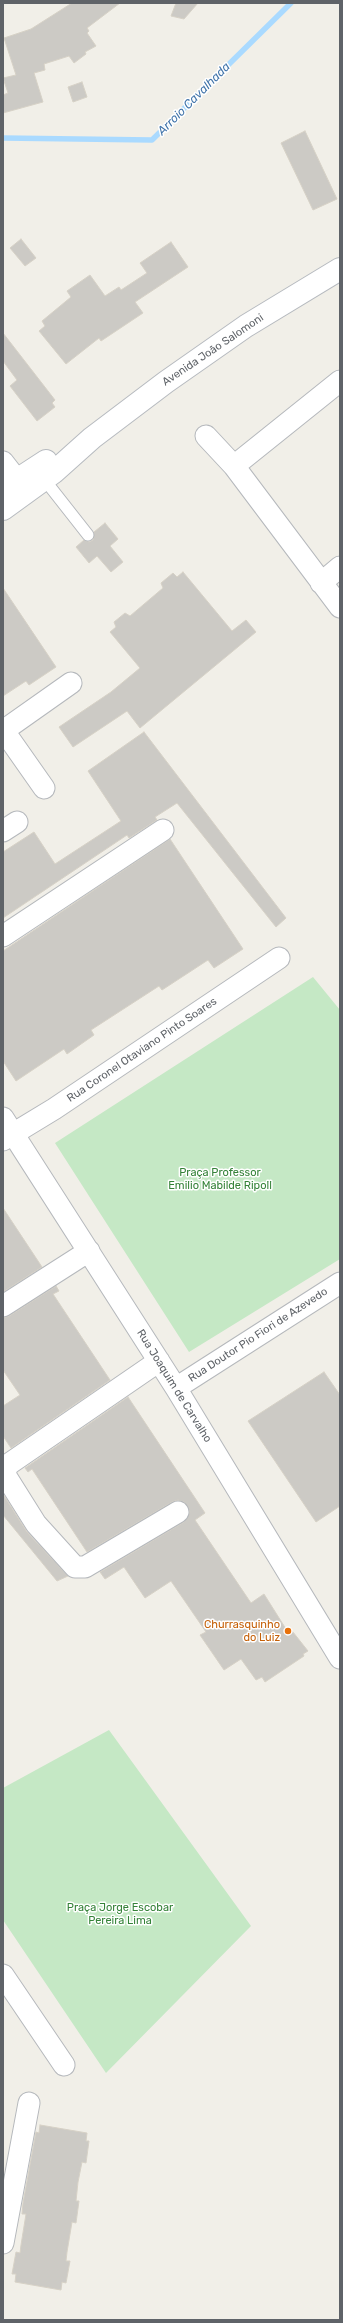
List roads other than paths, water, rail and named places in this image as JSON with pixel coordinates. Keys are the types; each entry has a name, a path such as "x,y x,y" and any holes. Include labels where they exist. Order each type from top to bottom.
{"main road":[{"name":"Avenida João Salomoni","path":"3,509 44,479 92,438 166,382 246,326 340,269"},
{"name":"Avenida João Salomoni","path":"10,484 44,462 92,438"}],"street":[{"path":"234,466 340,381"},
{"path":"206,436 234,466 340,607"},
{"path":"3,462 10,484"},
{"path":"321,582 340,567"},
{"path":"44,788 3,731 71,683"},
{"path":"3,936 163,830"},
{"name":"Rua Coronel Otaviano Pinto Soares","path":"6,1131 54,1109 279,958"},
{"name":"Rua Joaquim de Carvalho","path":"6,1131 89,1251 159,1360 340,1658"},
{"path":"3,1306 89,1251"},
{"name":"Rua Doutor Pio Fiori de Azevedo","path":"176,1388 340,1283"},
{"path":"159,1360 9,1464 4,1474 36,1524 75,1567 85,1567 178,1512"},
{"path":"4,1980 64,2065"},
{"path":"3,2242 29,2103"}],"lane":[{"path":"44,479 88,535"}],"waterway":[{"name":"Arroio Cavalhada","path":"3,138 152,140 291,3"}],"place":[{"name":"Churrasquinho do Luiz","path":"288,1631"}],"park label":[{"name":"Praça Professor Emilio Mabilde Ripoll","path":"220,1179"},
{"name":"Praça Jorge Escobar Pereira Lima","path":"120,1914"}]}
